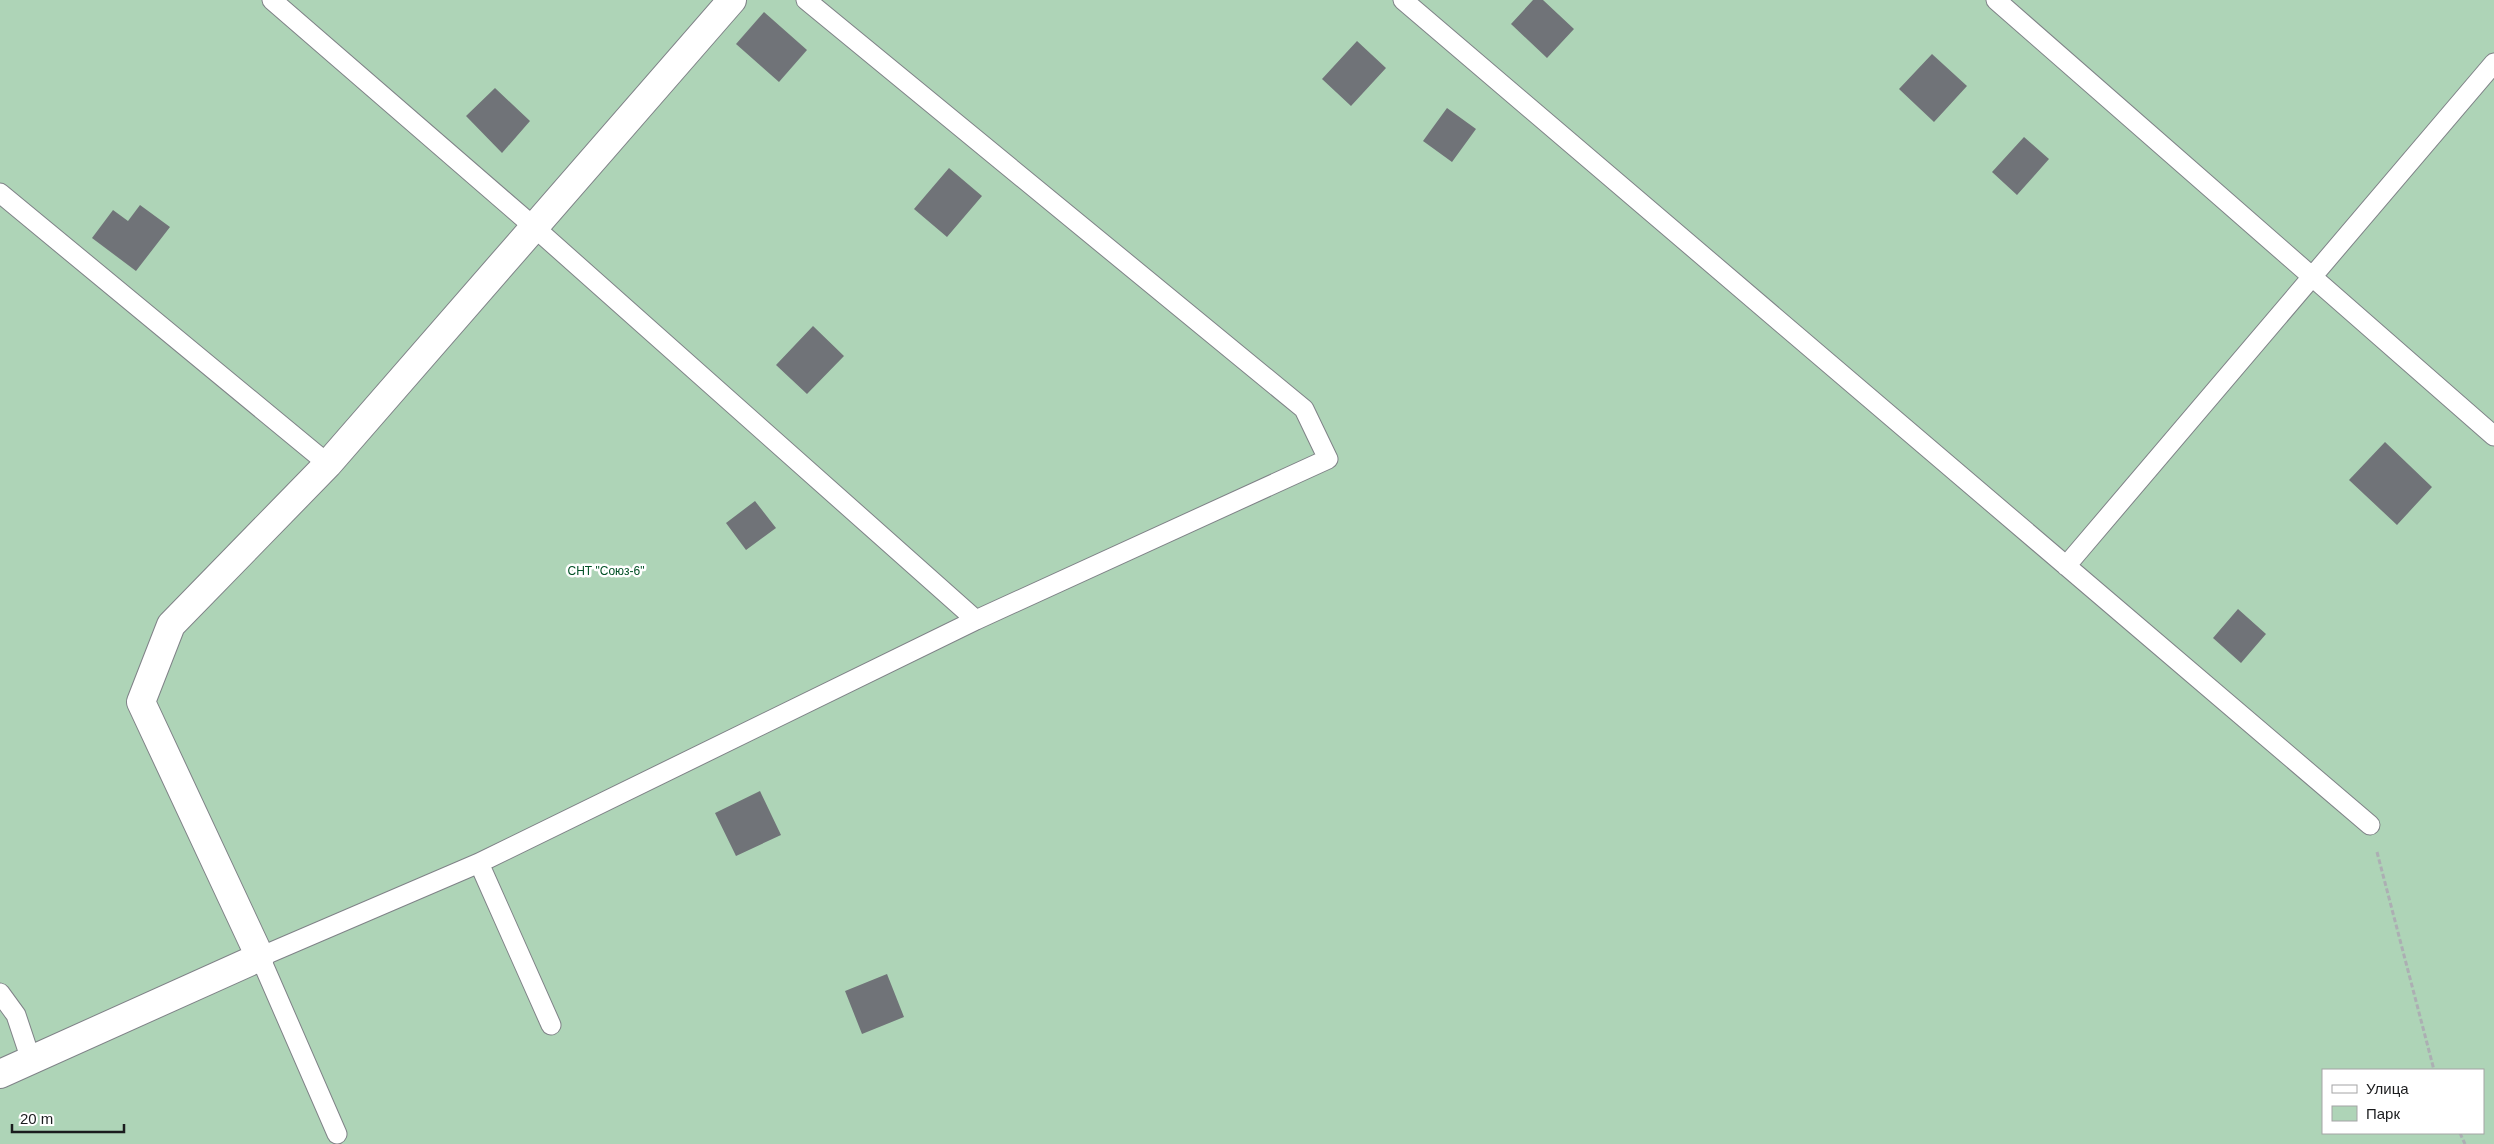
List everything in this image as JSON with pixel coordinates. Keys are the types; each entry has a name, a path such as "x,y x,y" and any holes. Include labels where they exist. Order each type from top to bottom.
{"street":[{"path":"0,1074 260,957 141,702 170,625 328,464 732,0"}],"lane":[{"path":"272,0 534,227 976,620"},
{"path":"337,1134 260,957 479,862 976,620 1328,458 1304,409 806,0"},
{"path":"1403,0 2370,825"},
{"path":"1996,0 2494,436"},
{"path":"2066,566 2494,63"},
{"path":"0,193 328,464"},
{"path":"479,862 551,1025"},
{"path":"0,993 16,1015 31,1060"}],"path":[{"path":"2370,825 2434,1069"}],"green space":[{"name":"СНТ \"Союз-6\"","path":"0,0 2494,0 2494,1144 0,1144"}],"building":[{"path":"1533,0 1543,0 1574,29 1547,58 1511,24"},
{"path":"764,12 807,50 779,82 736,44"},
{"path":"1357,41 1386,68 1351,106 1322,79"},
{"path":"1932,54 1967,86 1934,122 1899,89"},
{"path":"495,88 530,121 502,153 466,116"},
{"path":"1447,108 1476,129 1452,162 1423,141"},
{"path":"2024,137 2049,159 2017,195 1992,172"},
{"path":"949,168 982,196 947,237 914,209"},
{"path":"140,205 170,227 136,271 92,238 113,210 128,221"},
{"path":"813,326 844,356 807,394 776,365"},
{"path":"2385,442 2432,487 2397,525 2349,480"},
{"path":"755,501 776,528 746,550 726,523"},
{"path":"2238,609 2266,634 2241,663 2213,638"},
{"path":"760,791 781,835 736,856 715,813"},
{"path":"887,974 904,1017 862,1034 845,991"}]}
